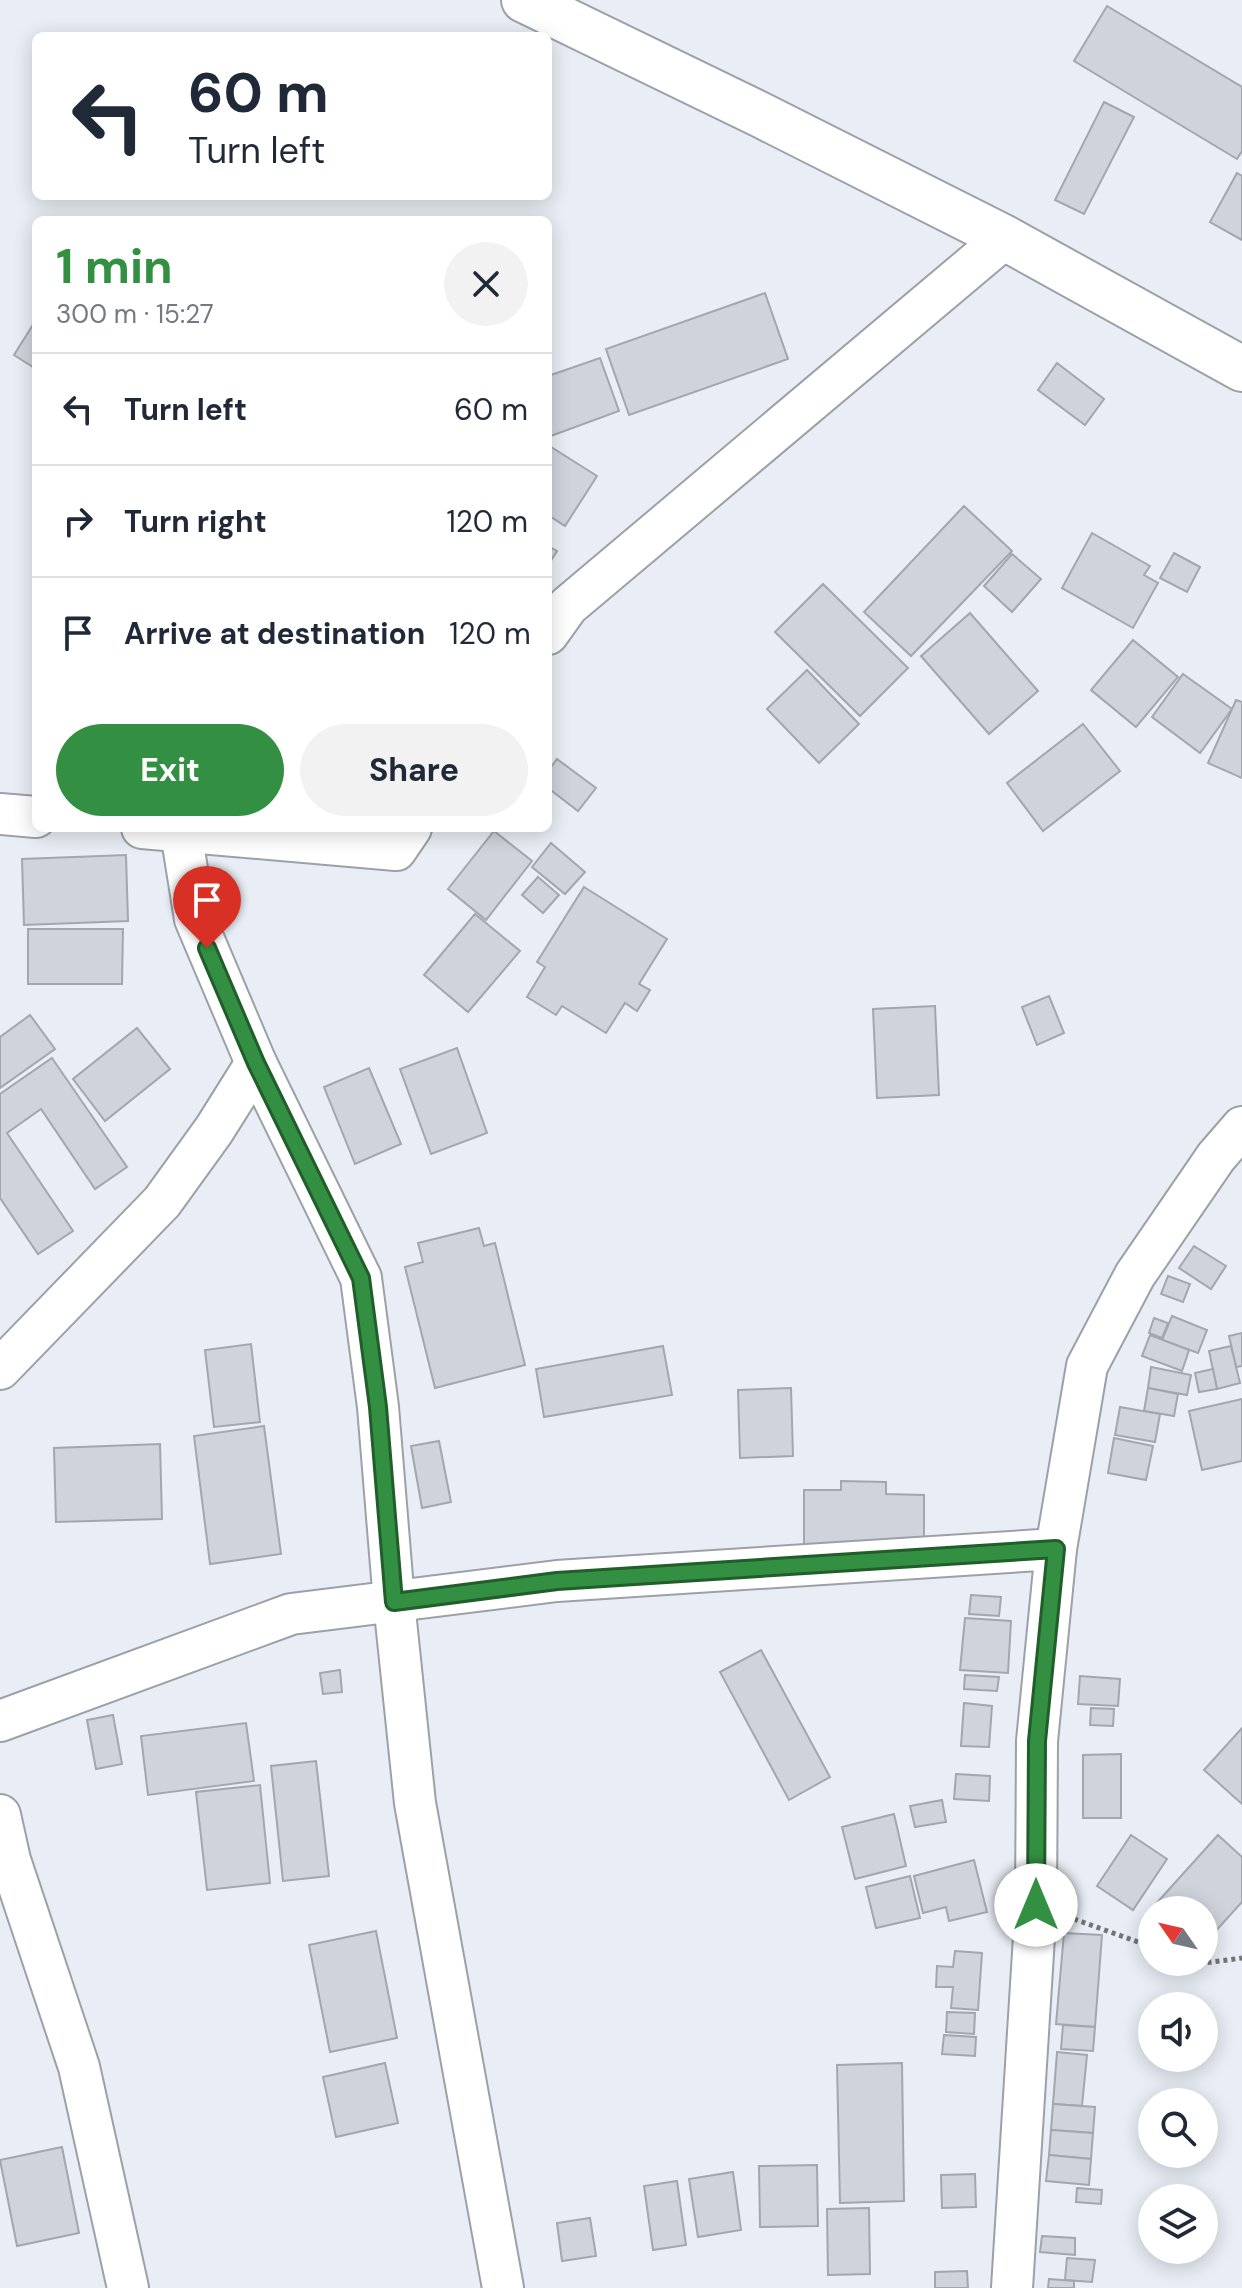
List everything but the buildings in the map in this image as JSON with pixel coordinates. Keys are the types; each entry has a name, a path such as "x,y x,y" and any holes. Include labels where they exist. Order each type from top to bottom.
{"street":[{"path":"524,0 1005,238 1242,369"},
{"path":"552,628 568,606 1005,238"},
{"path":"0,814 32,817"},
{"path":"408,832 396,850 181,832 195,919 256,1063 361,1278 378,1407 415,1803 503,2288"},
{"path":"0,1369 162,1202 214,1130 256,1063"},
{"path":"1012,2288 1036,1905 1037,1741 1056,1549 1087,1366 1135,1275 1216,1157 1242,1127"},
{"path":"0,1721 291,1614 557,1581 1056,1549"},
{"path":"0,1815 10,1860 79,2067 124,2288"}],"path":[{"path":"1036,1905 1138,1942"},
{"path":"1218,1961 1242,1958"}],"route":[{"path":"207,948 256,1063 361,1278 378,1407 394,1602 557,1581 1056,1549 1037,1741 1036,1905"}]}
